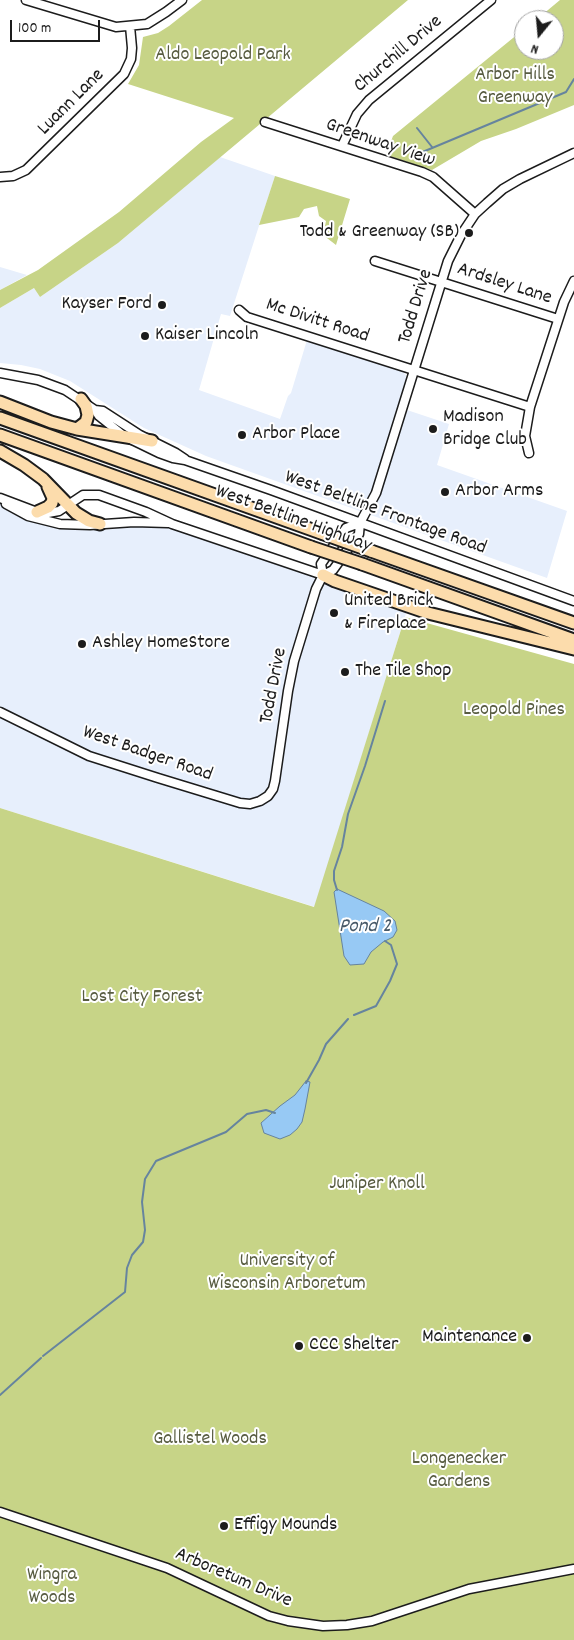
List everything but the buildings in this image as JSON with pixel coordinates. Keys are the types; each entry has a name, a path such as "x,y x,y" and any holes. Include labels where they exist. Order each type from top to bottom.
{"highway":[{"path":"77,429 86,422 88,414 86,406 81,399"},
{"path":"0,402 51,422 77,429 152,441"},
{"name":"West Beltline Highway","path":"0,418 574,623"},
{"name":"West Beltline Highway","path":"0,435 574,640"},
{"path":"0,451 43,479 82,518 100,524"},
{"path":"37,512 48,507 52,503 53,498 43,479"},
{"path":"324,575 415,609 574,649"}],"street":[{"path":"26,0 116,28 147,24 182,0"},
{"name":"Churchill Drive","path":"342,146 357,114 369,100 492,0"},
{"name":"Luann Lane","path":"0,177 13,176 26,170 118,80 128,67 131,59 130,26"},
{"name":"Greenway View","path":"265,122 422,172 433,177 475,214"},
{"name":"Todd Drive","path":"260,801 268,796 273,789 279,763 288,691 294,661 316,589 324,575 333,570 358,534 360,523 376,494 448,261 461,235 475,214 503,189 574,153"},
{"name":"Ardsley Lane","path":"375,261 558,318"},
{"path":"529,453 525,436 530,407 558,318 574,281"},
{"name":"Mc Divitt Road","path":"239,310 247,317 530,407"},
{"name":"West Beltline Frontage Road","path":"0,373 20,375 47,382 81,399 124,436 159,453 185,460 541,587 574,601"},
{"name":"West Beltline Frontage Road","path":"95,410 103,411 152,441 176,452 185,460"},
{"path":"0,499 48,514 59,511 83,495 99,495 146,512 172,524 324,575"},
{"path":"0,499 12,508 44,521 60,524 134,522 172,524"},
{"name":"Todd Drive","path":"324,575 321,564 346,528 360,523"},
{"name":"West Badger Road","path":"0,712 89,756 240,803 250,804 260,801"},
{"name":"Arboretum Drive","path":"0,1512 167,1568 270,1616 288,1622 323,1626 372,1621 468,1589 574,1569"}],"shaded area":[{"path":"220,157 275,176 230,316 221,314 199,390 280,419 288,396 291,393 307,340 402,371 406,375 406,379 398,407 449,424 437,465 567,511 547,578 206,456 144,428 70,381 40,369 0,363 0,308 34,288 40,297 118,243"},
{"path":"0,267 27,275 0,290"},
{"path":"0,500 44,521 172,524 408,607 315,907 0,808"}],"green space":[{"name":"Aldo Leopold Park","path":"202,0 408,0 118,243 40,297 34,288 0,308 0,290 38,270 119,212 201,142 234,118 128,84 139,65 143,37 158,33"},
{"name":"Arbor Hills Greenway","path":"560,0 574,0 574,105 481,141 432,170 386,155 393,136 514,37 514,60 564,60 564,10 548,10"},
{"path":"275,176 350,199 336,245 323,235 326,221 319,216 317,206 304,209 299,217 259,225"},
{"name":"University of Wisconsin Arboretum","path":"405,617 574,664 574,1640 0,1640 0,808 314,907"}],"water":[{"name":"Pond 2","path":"337,889 384,911 395,921 397,930 393,937 383,942 371,952 364,964 350,965 344,956 334,892"},
{"path":"306,1081 310,1082 305,1109 302,1122 297,1129 290,1135 280,1139 264,1133 261,1123 295,1095"}],"waterway":[{"path":"413,156 566,92 574,79"},
{"path":"417,128 432,147"},
{"path":"337,890 334,871 342,847 348,814 385,701"},
{"path":"354,1015 376,1006 390,981 397,964 391,945 385,941"},
{"path":"306,1083 326,1044 348,1019"},
{"path":"43,1356 125,1292 127,1268 132,1255 143,1242 145,1230 142,1202 145,1179 156,1161 226,1132 247,1114 266,1110 275,1113"},
{"path":"0,1395 41,1358"}],"place":[{"name":"Todd & Greenway (SB)","path":"469,233"},
{"name":"Kayser Ford","path":"162,305"},
{"name":"Kaiser Lincoln","path":"145,336"},
{"name":"Madison Bridge Club","path":"433,429"},
{"name":"Arbor Place","path":"242,435"},
{"name":"Arbor Arms","path":"445,492"},
{"name":"United Brick & Fireplace","path":"334,613"},
{"name":"Ashley HomeStore","path":"82,644"},
{"name":"The Tile Shop","path":"345,672"},
{"name":"Maintenance","path":"527,1338"},
{"name":"CCC Shelter","path":"299,1346"},
{"name":"Effigy Mounds","path":"224,1526"}],"park label":[{"name":"Leopold Pines","path":"514,711"},
{"name":"Lost City Forest","path":"142,998"},
{"name":"Juniper Knoll","path":"377,1185"},
{"name":"Gallistel Woods","path":"210,1440"},
{"name":"Longenecker Gardens","path":"459,1472"},
{"name":"Wingra Woods","path":"52,1588"}]}
